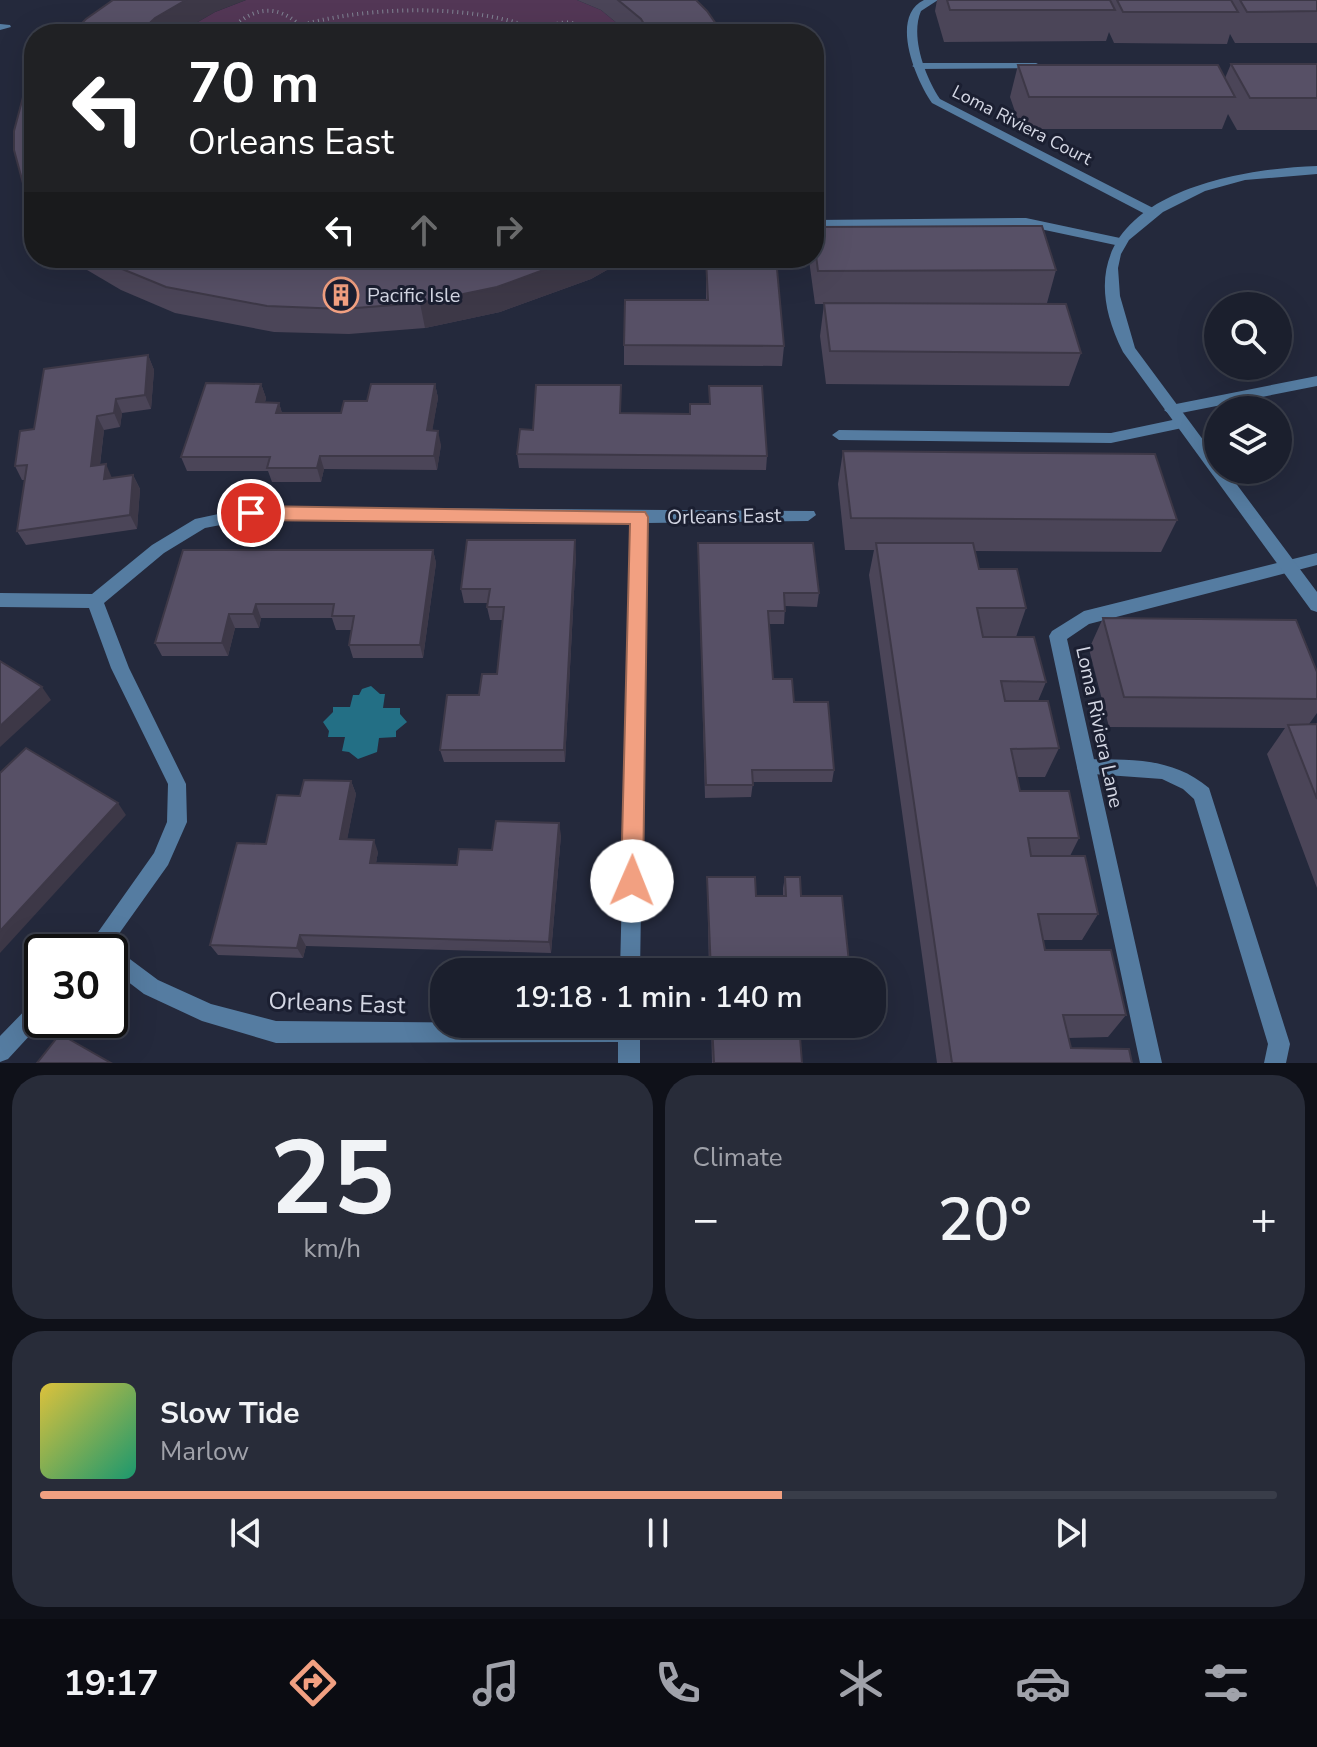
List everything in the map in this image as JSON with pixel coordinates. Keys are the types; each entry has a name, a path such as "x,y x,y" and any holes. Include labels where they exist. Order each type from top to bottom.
{"street":[{"name":"Loma Riviera Court","path":"933,0 916,9 912,20 918,66 928,92 947,108 1153,213"},
{"path":"918,66 1046,66"},
{"path":"1317,170 1264,171 1205,185 1153,213 1120,242 1112,272 1114,309 1128,349 1317,605"},
{"path":"824,224 1026,222 1120,242"},
{"path":"1171,410 1317,381"},
{"path":"839,435 1111,438 1182,423"},
{"name":"Orleans East","path":"113,934 161,859 177,822 177,784 120,668 95,601 158,549 201,523 251,513 639,517 808,515"},
{"name":"Orleans East","path":"630,958 639,517"},
{"path":"1286,566 1317,559"},
{"name":"Loma Riviera Lane","path":"1151,1063 1058,636 1084,618 1286,566"},
{"path":"0,600 95,601"},
{"path":"1086,767 1162,769 1188,781 1202,794 1279,1044 1275,1063"},
{"name":"Orleans East","path":"128,970 151,987 197,1009 276,1032 430,1030"},
{"path":"0,1051 24,1026"},
{"name":"Orleans East","path":"629,1038 629,1063"}],"path":[{"path":"237,24 242,18 262,10 284,12 297,23 349,11 440,4 510,15 533,24"},
{"path":"553,24 575,24"}],"shaded area":[{"path":"246,0 577,0 601,10 618,24 194,24"}],"water":[{"path":"371,686 380,694 385,694 383,708 400,708 400,714 407,722 396,731 396,737 379,738 377,752 358,759 342,751 345,737 328,737 329,731 323,722 333,712 333,707 350,707 353,695 359,695 362,689"}],"building":[{"path":"113,0 186,0 149,24 81,24"},
{"path":"618,0 696,0 716,24 644,24"},
{"path":"947,0 1110,0 1115,10 950,10"},
{"path":"1117,0 1231,0 1238,12 1123,12"},
{"path":"1240,0 1317,0 1317,11 1247,12"},
{"path":"1231,64 1317,64 1317,98 1250,98"},
{"path":"1018,65 1218,65 1235,97 1029,97"},
{"path":"23,97 24,187 14,150 14,131"},
{"path":"1042,226 1056,270 818,271 818,268 824,268 824,227"},
{"path":"120,268 549,268 497,287 420,303 343,309 267,306 166,287"},
{"path":"706,268 777,268 784,346 624,345 625,300 708,300"},
{"path":"824,303 1066,304 1081,353 830,351"},
{"path":"148,355 145,395 116,399 114,413 97,416 91,466 106,464 104,479 133,475 130,515 17,531 27,465 15,466 20,431 34,429 44,369"},
{"path":"206,383 261,384 256,402 279,403 276,413 341,413 344,401 367,401 371,384 435,384 427,430 438,431 434,456 320,456 317,468 267,468 270,457 181,457"},
{"path":"536,385 621,385 620,413 690,414 690,404 710,404 709,386 762,386 767,456 517,454 520,429 533,430"},
{"path":"843,451 1155,454 1177,520 851,518"},
{"path":"467,540 575,540 564,750 440,750 447,695 479,695 482,674 497,674 504,607 487,607 490,589 461,589"},
{"path":"698,543 813,543 819,593 784,593 785,611 768,611 773,679 792,679 794,702 828,702 834,770 752,770 753,785 706,785"},
{"path":"876,543 973,543 979,569 1017,569 1026,608 977,608 983,637 1034,637 1046,682 1001,681 1005,701 1048,701 1059,748 1011,749 1020,791 1069,791 1079,838 1028,838 1031,856 1085,856 1098,914 1038,914 1045,950 1111,950 1126,1015 1063,1015 1071,1048 1129,1049 1132,1063 952,1063"},
{"path":"183,550 433,550 420,645 349,645 354,616 332,616 334,604 256,604 253,614 229,614 222,643 155,643"},
{"path":"1103,618 1296,620 1317,672 1317,699 1124,697"},
{"path":"0,661 42,687 0,726"},
{"path":"1317,724 1317,799 1288,725"},
{"path":"26,748 118,803 0,931 0,773"},
{"path":"304,780 351,781 340,839 374,840 370,863 457,865 459,849 492,850 496,821 559,823 549,942 300,935 297,948 210,945 237,843 266,844 277,795 300,796"},
{"path":"707,877 755,877 756,896 786,896 785,877 800,877 801,896 842,896 849,958 710,958"},
{"path":"57,1038 67,1038 111,1063 37,1063"},
{"path":"713,1038 800,1038 802,1063 714,1063"}],"place":[{"name":"Pacific Isle","path":"341,295"}],"route":[{"path":"251,513 639,517 632,881"}]}
